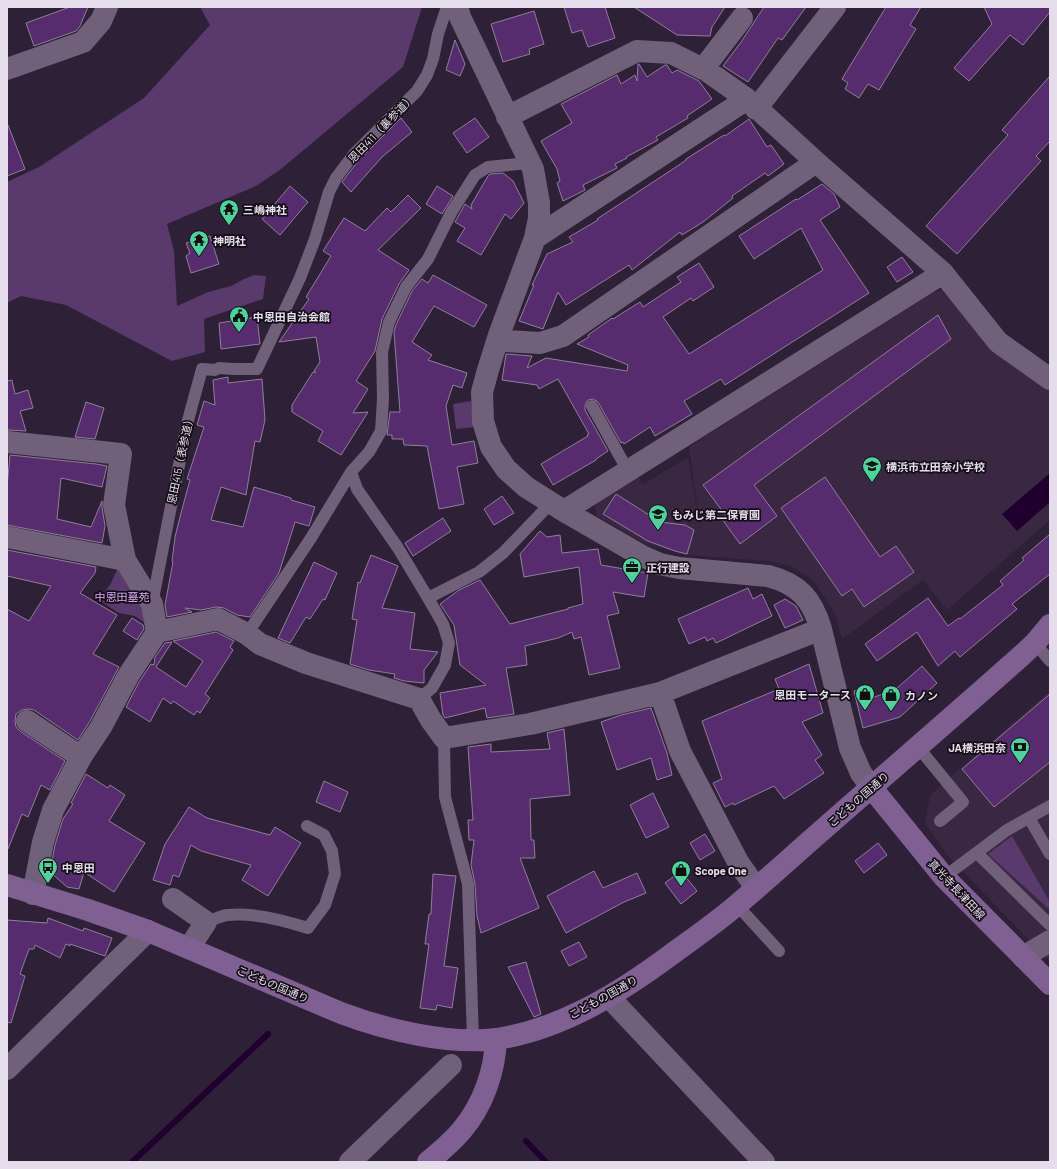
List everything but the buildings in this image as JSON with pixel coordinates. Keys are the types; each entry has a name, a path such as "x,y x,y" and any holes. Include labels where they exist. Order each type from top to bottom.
{"main road":[{"name":"こどもの国通り","path":"7,885 88,910 148,931 366,1023 396,1031 421,1035 472,1040 496,1039 532,1030 586,1009 648,972 737,905 1035,643 1050,625"},
{"name":"真光寺長津田線","path":"871,787 944,877 1050,984"},
{"path":"428,1162 463,1130 474,1114 487,1087 494,1061 496,1039"}],"street":[{"path":"7,69 83,42 101,21 107,7"},
{"path":"457,7 463,24 533,169 539,203 539,218 535,238 502,338 488,370 482,392 483,421 491,447 506,469 526,487 620,545 642,556 660,564 679,568 768,576 779,579 793,586 804,595 817,613 822,629 850,748 860,773 871,787"},
{"path":"535,238 752,104 835,7"},
{"path":"703,69 742,18"},
{"path":"507,116 638,51 670,53 703,69 752,104 816,162 944,273 998,342 1050,379"},
{"path":"502,338 540,343 563,336 816,162"},
{"path":"557,507 628,472 944,273"},
{"path":"7,442 121,454 114,505 125,560 152,604 157,632 128,676 101,727 81,757 53,810 43,842 34,894"},
{"path":"7,537 125,560"},
{"path":"157,632 218,619 247,634 260,644 306,663 419,699 430,720 444,738 530,724 660,693 822,629"},
{"path":"660,693 680,751 738,862 756,888"},
{"path":"27,720 81,757"},
{"path":"173,899 206,922 189,948"},
{"path":"7,1070 148,931"},
{"path":"1023,957 1050,941"},
{"path":"609,996 764,1162"},
{"path":"350,1162 451,1065"}],"lane":[{"name":"恩田411（裏参道）","path":"256,369 303,271 315,239 329,192 336,178 354,154 417,91 427,75 433,59 438,34 448,7"},
{"path":"247,634 352,472 369,452 381,431 383,399 382,352 389,322 406,287 428,259 452,211 475,175 488,167 529,162"},
{"name":"恩田415（表参道）","path":"152,604 187,424 202,369 256,369"},
{"path":"592,406 628,472"},
{"path":"352,472 357,489 398,548 443,624 449,643 445,665 432,688 419,699"},
{"path":"428,598 479,572 557,507"},
{"path":"1035,643 1050,661"},
{"path":"444,738 445,797 468,884 472,1040"},
{"path":"918,747 963,802 940,822"},
{"path":"944,877 1008,830 1050,806"},
{"path":"1029,818 1050,854"},
{"path":"206,922 227,915 253,915 286,921 308,928 325,905 334,874 332,851 324,835 307,826"},
{"path":"977,853 1050,925"},
{"path":"737,905 778,951"}],"shaded area":[{"name":"横浜市立田奈小学校","path":"944,290 991,349 1050,391 1050,520 947,610 923,580 842,639 835,614 814,581 791,566 769,561 687,555 646,544 597,516 594,505 638,475 642,485 688,457 701,533 689,447 932,293"},
{"path":"1050,473 1050,502 1017,531 1002,514"},
{"path":"1050,691 1050,962 946,854 925,823 930,795"}],"green space":[{"path":"200,7 422,7 403,67 281,169 256,186 167,224 174,251 177,306 208,292 231,286 254,275 266,276 263,299 204,319 205,352 172,361 66,305 21,296 7,303 7,182 39,167 144,98 210,25"},
{"path":"471,401 474,427 456,429 453,404"},
{"name":"中恩田墓苑","path":"121,561 134,586 148,625 135,616 119,613 99,600 111,583"},
{"path":"1012,836 1050,902 1050,910 988,854"}],"waterway":[{"path":"132,1162 268,1034"},
{"path":"526,1141 546,1162"}],"place":[{"name":"三嶋神社","path":"229,226"},
{"name":"神明社","path":"199,257"},
{"name":"中恩田自治会館","path":"239,333"},
{"name":"横浜市立田奈小学校","path":"872,483"},
{"name":"もみじ第二保育園","path":"658,531"},
{"name":"正行建設","path":"632,584"},
{"name":"恩田モータース","path":"865,711"},
{"name":"カノン","path":"891,712"},
{"name":"JA横浜田奈","path":"1020,764"},
{"name":"中恩田","path":"48,884"},
{"name":"Scope One","path":"681,887"}]}
